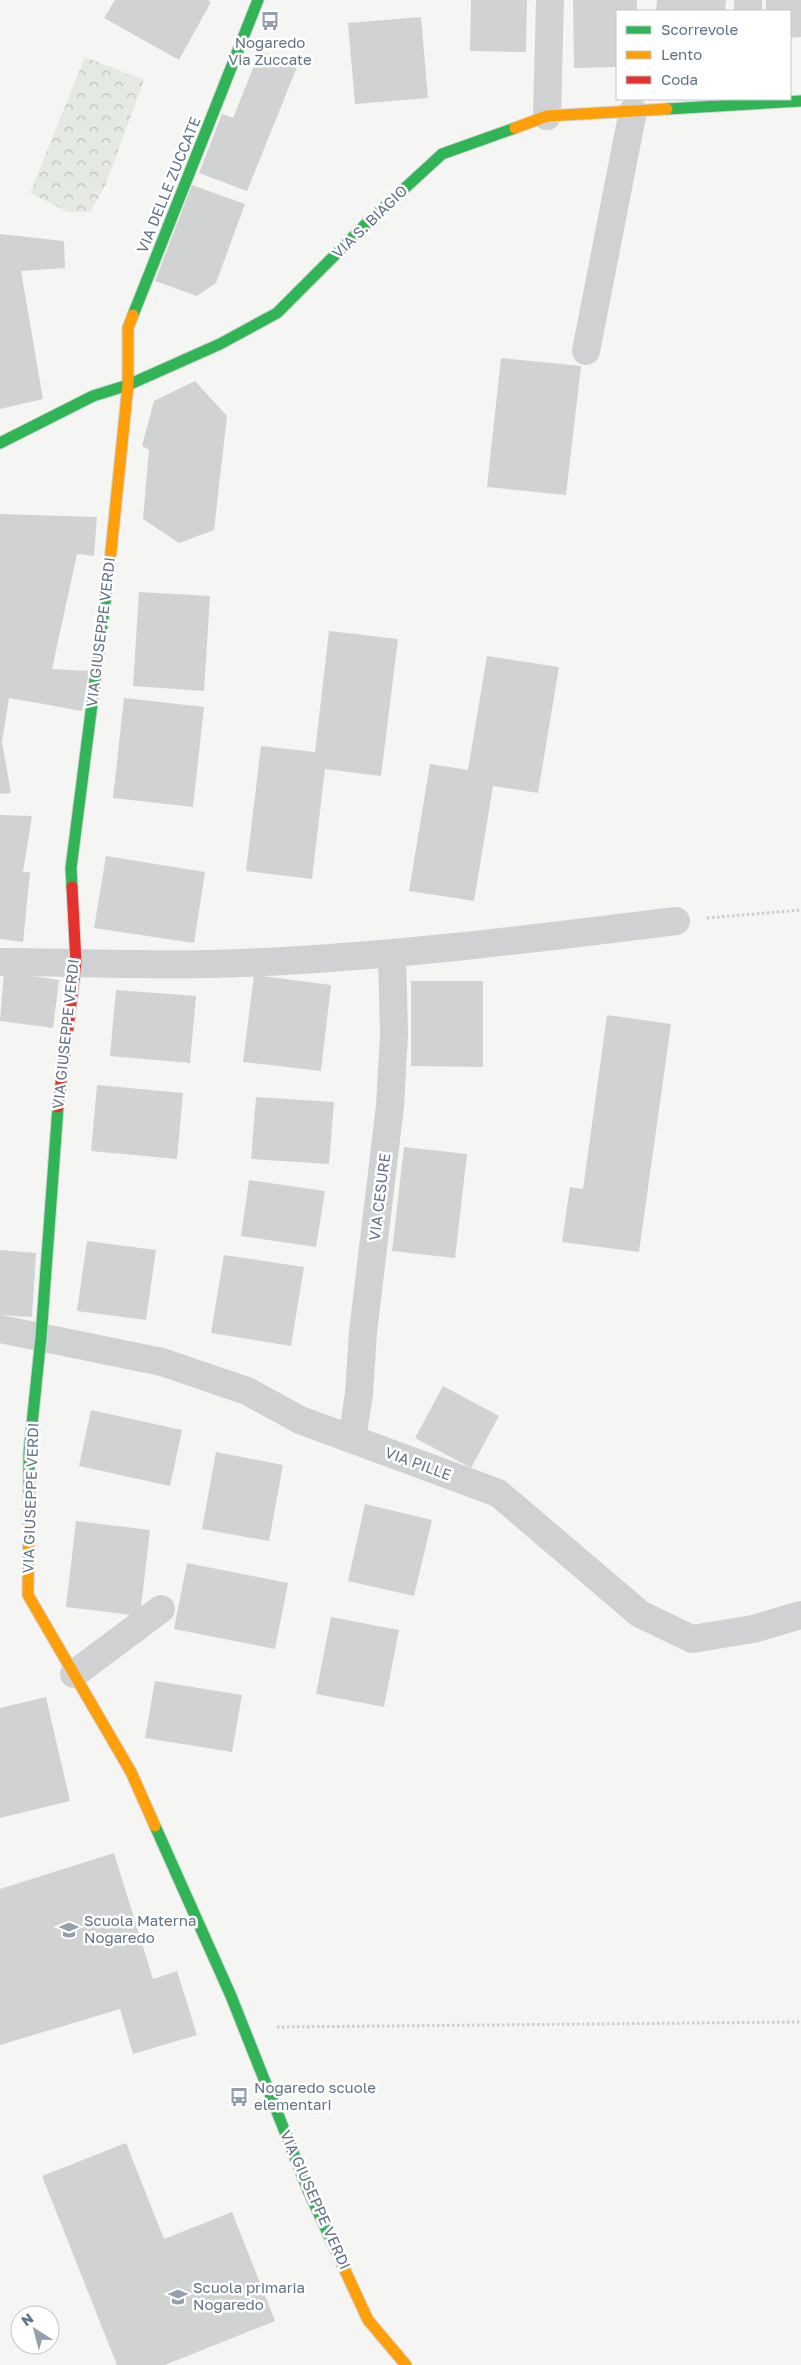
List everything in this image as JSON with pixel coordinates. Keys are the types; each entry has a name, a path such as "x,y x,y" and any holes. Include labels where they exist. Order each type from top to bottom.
{"street":[{"name":"VIA DELLE ZUCCATE","path":"128,385 128,328 258,0"},
{"path":"547,116 550,0"},
{"name":"VIA S. BIAGIO","path":"0,443 93,396 128,385 220,344 276,313 368,222 442,154 547,116 748,101 801,101"},
{"path":"586,351 633,111"},
{"name":"VIA GIUSEPPE VERDI","path":"128,385 116,519 71,868 76,963 58,1108 41,1337 29,1453 28,1595 131,1772 232,1996 308,2190 368,2320 406,2365"},
{"path":"0,962 135,966 242,963 465,947 676,921"},
{"name":"VIA CESURE","path":"352,1439 359,1394 363,1332 390,1106 394,1034 392,953"},
{"name":"VIA PILLE","path":"0,1329 162,1362 246,1391 300,1420 498,1493 640,1614 692,1639 753,1629 801,1615"},
{"path":"74,1674 161,1609"}],"path":[{"path":"676,921 801,910"},
{"path":"244,2028 801,2022"}],"green space":[{"path":"85,57 144,80 106,184 90,212 68,212 30,193"}],"building":[{"path":"115,0 208,0 211,2 179,60 104,18"},
{"path":"471,0 527,0 526,52 470,51"},
{"path":"573,0 637,0 637,10 616,10 616,67 574,68"},
{"path":"657,0 726,0 725,10 656,10"},
{"path":"766,0 801,0 801,37 791,38 791,10 766,10"},
{"path":"421,17 428,98 355,104 348,23"},
{"path":"260,51 297,67 247,191 199,173 222,114 233,118"},
{"path":"192,185 245,204 216,283 197,296 155,281"},
{"path":"0,234 64,241 65,268 21,271 43,399 0,409"},
{"path":"501,358 581,366 566,495 487,487"},
{"path":"195,381 227,416 214,530 179,543 143,519 149,450 142,446 154,401"},
{"path":"0,514 97,517 94,556 77,554 52,669 89,671 82,711 9,698 2,742 11,793 0,794"},
{"path":"139,592 210,596 204,691 133,686"},
{"path":"329,631 398,639 381,776 325,769 312,879 246,871 261,746 315,752"},
{"path":"487,656 559,667 538,793 493,786 474,901 409,891 430,764 468,770"},
{"path":"124,698 204,707 193,807 113,798"},
{"path":"0,815 32,816 23,872 30,872 23,942 0,939"},
{"path":"106,856 205,872 194,943 94,928"},
{"path":"4,972 59,980 53,1028 0,1021"},
{"path":"254,975 331,985 321,1071 243,1062"},
{"path":"411,981 483,981 483,1067 411,1066"},
{"path":"116,990 196,996 190,1063 110,1056"},
{"path":"607,1015 671,1024 639,1252 562,1242 570,1187 583,1189"},
{"path":"97,1085 183,1093 177,1159 91,1151"},
{"path":"256,1097 334,1102 329,1164 251,1159"},
{"path":"404,1147 467,1154 455,1258 392,1251"},
{"path":"249,1180 325,1191 316,1247 241,1236"},
{"path":"87,1241 156,1250 146,1320 77,1311"},
{"path":"0,1250 36,1253 32,1317 0,1315"},
{"path":"224,1255 304,1267 291,1346 211,1333"},
{"path":"443,1386 499,1416 471,1468 415,1438"},
{"path":"91,1410 182,1430 170,1486 79,1466"},
{"path":"216,1452 283,1465 269,1541 202,1529"},
{"path":"365,1504 432,1520 414,1596 348,1581"},
{"path":"76,1521 150,1530 140,1616 66,1607"},
{"path":"187,1563 288,1583 275,1649 174,1629"},
{"path":"331,1617 399,1630 384,1707 316,1694"},
{"path":"155,1681 242,1695 232,1752 145,1738"},
{"path":"46,1697 70,1801 0,1818 0,1708"},
{"name":"Scuola Materna Nogaredo","path":"114,1853 153,1979 177,1971 197,2035 133,2054 120,2009 0,2045 0,1889"},
{"name":"Scuola primaria Nogaredo","path":"126,2143 164,2239 232,2212 275,2321 165,2365 117,2365 42,2176"}],"traffic: fast":[{"path":"133,315 258,0"},
{"path":"667,109 801,101"},
{"path":"0,443 93,396 128,385 220,344 277,313 368,222 442,154 515,128"},
{"path":"72,887 71,868 109,571"},
{"path":"29,1516 29,1453 41,1337 58,1107"},
{"path":"155,1826 231,1996 308,2190 332,2242"}],"traffic: slow":[{"path":"515,128 547,116 667,109"},
{"path":"109,571 128,385 128,328 133,315"},
{"path":"29,1516 28,1595 131,1772 155,1826"},
{"path":"332,2242 368,2320 406,2365"}],"traffic: jam":[{"path":"58,1107 76,963 72,887"}],"place":[{"name":"Nogaredo Via Zuccate","path":"270,21"},
{"name":"Scuola Materna Nogaredo","path":"69,1930"},
{"name":"Nogaredo scuole elementari","path":"239,2097"},
{"name":"Scuola primaria Nogaredo","path":"178,2297"}]}
